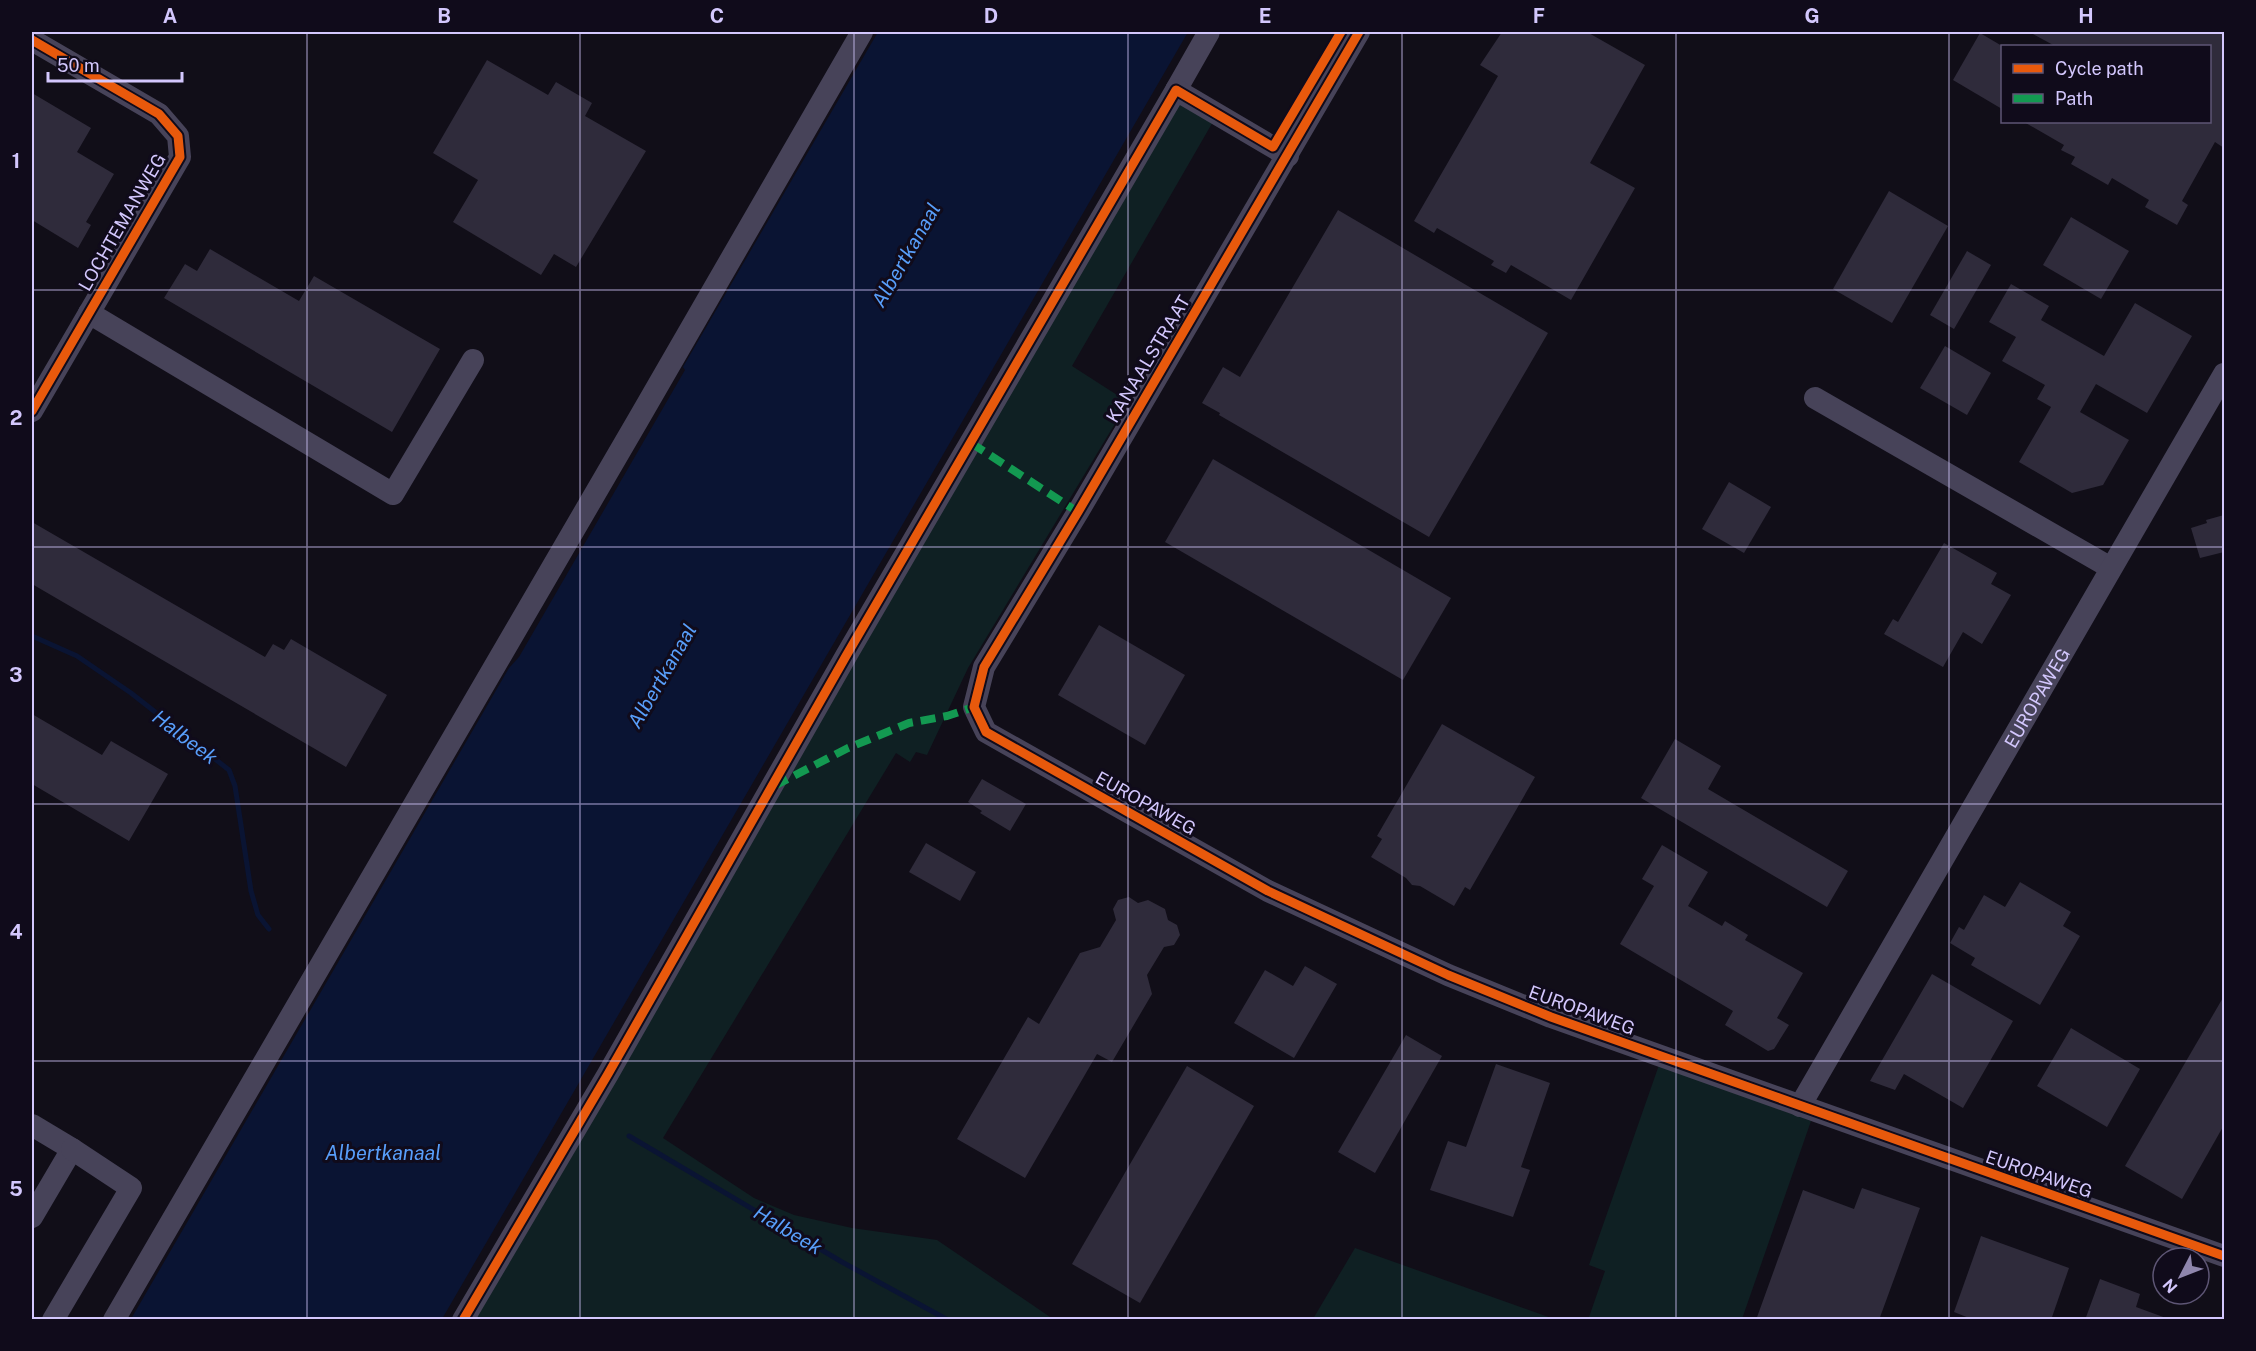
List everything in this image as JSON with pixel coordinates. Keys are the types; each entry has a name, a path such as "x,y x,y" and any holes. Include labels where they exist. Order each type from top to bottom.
{"street":[{"path":"114,1320 862,32"},
{"path":"463,1320 608,1074 846,656 1209,32"},
{"name":"KANAALSTRAAT","path":"974,707 984,667 1288,156 1359,32"},
{"name":"LOCHTEMANWEG","path":"32,40 159,114 178,136 180,157 32,411"},
{"path":"1176,90 1288,156"},
{"path":"89,313 393,494 473,360"},
{"name":"EUROPAWEG","path":"1800,1106 2224,374"},
{"path":"1815,398 2111,568"},
{"name":"EUROPAWEG","path":"974,707 986,732 1268,891 1345,929 1448,975 1551,1017 2224,1256"},
{"path":"32,1125 131,1188 53,1320"},
{"path":"34,1205 72,1149"}],"shaded area":[{"path":"1184,101 1214,120 1072,366 1128,402 968,668 927,755 916,752 910,762 896,753 663,1138 754,1198 794,1215 852,1228 937,1240 1053,1319 470,1320 1174,106"},
{"path":"1659,1065 1811,1121 1742,1319 1588,1320 1605,1271 1589,1265"},
{"path":"1355,1248 1554,1319 1313,1319"}],"water":[{"name":"Albertkanaal","path":"878,32 1188,32 442,1319 131,1319 509,668 519,657 685,370 683,367"}],"building":[{"path":"1502,32 1587,32 1645,65 1590,163 1635,188 1571,300 1511,265 1506,273 1491,265 1494,261 1437,228 1434,233 1414,221 1498,76 1480,65"},
{"path":"2029,32 2224,32 2224,148 2215,142 2182,201 2188,205 2177,225 2145,207 2149,200 2112,178 2108,185 2071,164 2075,157 2061,150 2064,145 2026,123 2211,123 2211,45 2053,45"},
{"path":"1980,33 2001,45 2001,108 1953,80"},
{"path":"487,60 548,95 556,82 592,103 585,116 646,151 576,267 554,254 541,275 453,222 478,180 433,153"},
{"path":"32,93 91,128 77,152 114,174 86,222 91,225 78,248 32,220"},
{"path":"1889,191 1948,226 1892,323 1833,289"},
{"path":"1338,210 1548,333 1429,537 1202,403 1223,367 1240,377"},
{"path":"2071,217 2129,251 2101,299 2043,265"},
{"path":"210,249 299,301 314,276 440,349 392,432 164,298 185,264 197,271"},
{"path":"1967,251 1991,265 1954,329 1930,315"},
{"path":"2011,284 2049,306 2041,320 2104,356 2135,303 2192,336 2147,413 2096,384 2080,412 2129,440 2103,485 2072,493 2019,462 2051,407 2037,399 2045,385 2002,361 2016,337 1989,322"},
{"path":"1945,346 1991,373 1967,415 1920,388"},
{"path":"1213,459 1451,598 1403,680 1165,542"},
{"path":"1729,482 1771,507 1744,553 1702,529"},
{"path":"2224,515 2224,552 2200,558 2191,528 2207,523 2206,520"},
{"path":"32,522 265,657 273,644 284,650 291,639 387,695 346,767 32,584"},
{"path":"1944,543 1997,573 1991,584 2011,595 1982,644 1963,632 1943,667 1884,634 1893,619 1898,622"},
{"path":"1099,625 1185,675 1145,745 1058,695"},
{"path":"32,714 102,755 111,741 168,774 129,841 32,784"},
{"path":"1442,724 1535,777 1470,890 1465,887 1454,906 1420,886 1412,885 1406,878 1371,857 1382,839 1377,836"},
{"path":"1675,739 1721,766 1708,789 1848,871 1827,907 1641,798"},
{"path":"982,779 1026,804 1010,831 980,813 982,811 968,802"},
{"path":"926,843 976,872 960,901 909,872"},
{"path":"1662,845 1708,872 1688,906 1722,926 1725,921 1748,935 1745,940 1803,973 1777,1018 1789,1025 1774,1049 1768,1051 1725,1025 1733,1011 1620,944 1654,886 1642,879"},
{"path":"2020,882 2071,912 2063,926 2080,936 2040,1005 1971,965 1975,958 1950,943 1959,927 1964,930 1984,895 2005,907"},
{"path":"1129,897 1138,903 1148,900 1165,909 1168,920 1177,925 1180,935 1174,945 1164,947 1147,975 1152,994 1112,1062 1097,1054 1025,1178 957,1139 1028,1017 1039,1024 1080,953 1100,947 1116,920 1113,909 1118,900"},
{"path":"1305,966 1337,984 1294,1058 1234,1023 1265,970 1293,986"},
{"path":"1932,974 2013,1021 1963,1108 1904,1074 1895,1090 1870,1081"},
{"path":"2224,996 2224,1125 2182,1199 2125,1166"},
{"path":"2071,1028 2140,1069 2107,1127 2037,1086"},
{"path":"1406,1035 1442,1056 1375,1173 1338,1152"},
{"path":"1496,1064 1550,1083 1521,1167 1530,1170 1513,1217 1430,1190 1448,1141 1466,1147"},
{"path":"1187,1066 1254,1106 1140,1303 1072,1264"},
{"path":"1862,1188 1920,1208 1879,1320 1756,1320 1803,1190 1854,1209"},
{"path":"1981,1236 2069,1268 2051,1320 1974,1320 1954,1312"},
{"path":"2100,1279 2140,1294 2136,1307 2166,1318 2165,1320 2085,1320"}],"waterway":[{"name":"Halbeek","path":"32,636 77,656 131,693 229,770 235,786 251,891 258,915 269,929"},
{"name":"Halbeek","path":"629,1136 842,1262 948,1320"}],"marked path":[{"path":"971,443 1078,512"},
{"path":"774,786 848,748 909,723 947,716 974,707"}],"cycle path":[{"path":"463,1320 608,1074 846,656 1176,90 1273,147 1341,32"},
{"path":"1359,32 1078,512 984,667 974,707 986,732 1268,891 1448,975 1551,1017 2224,1256"},
{"path":"32,40 159,114 178,136 180,157 32,411"}]}
